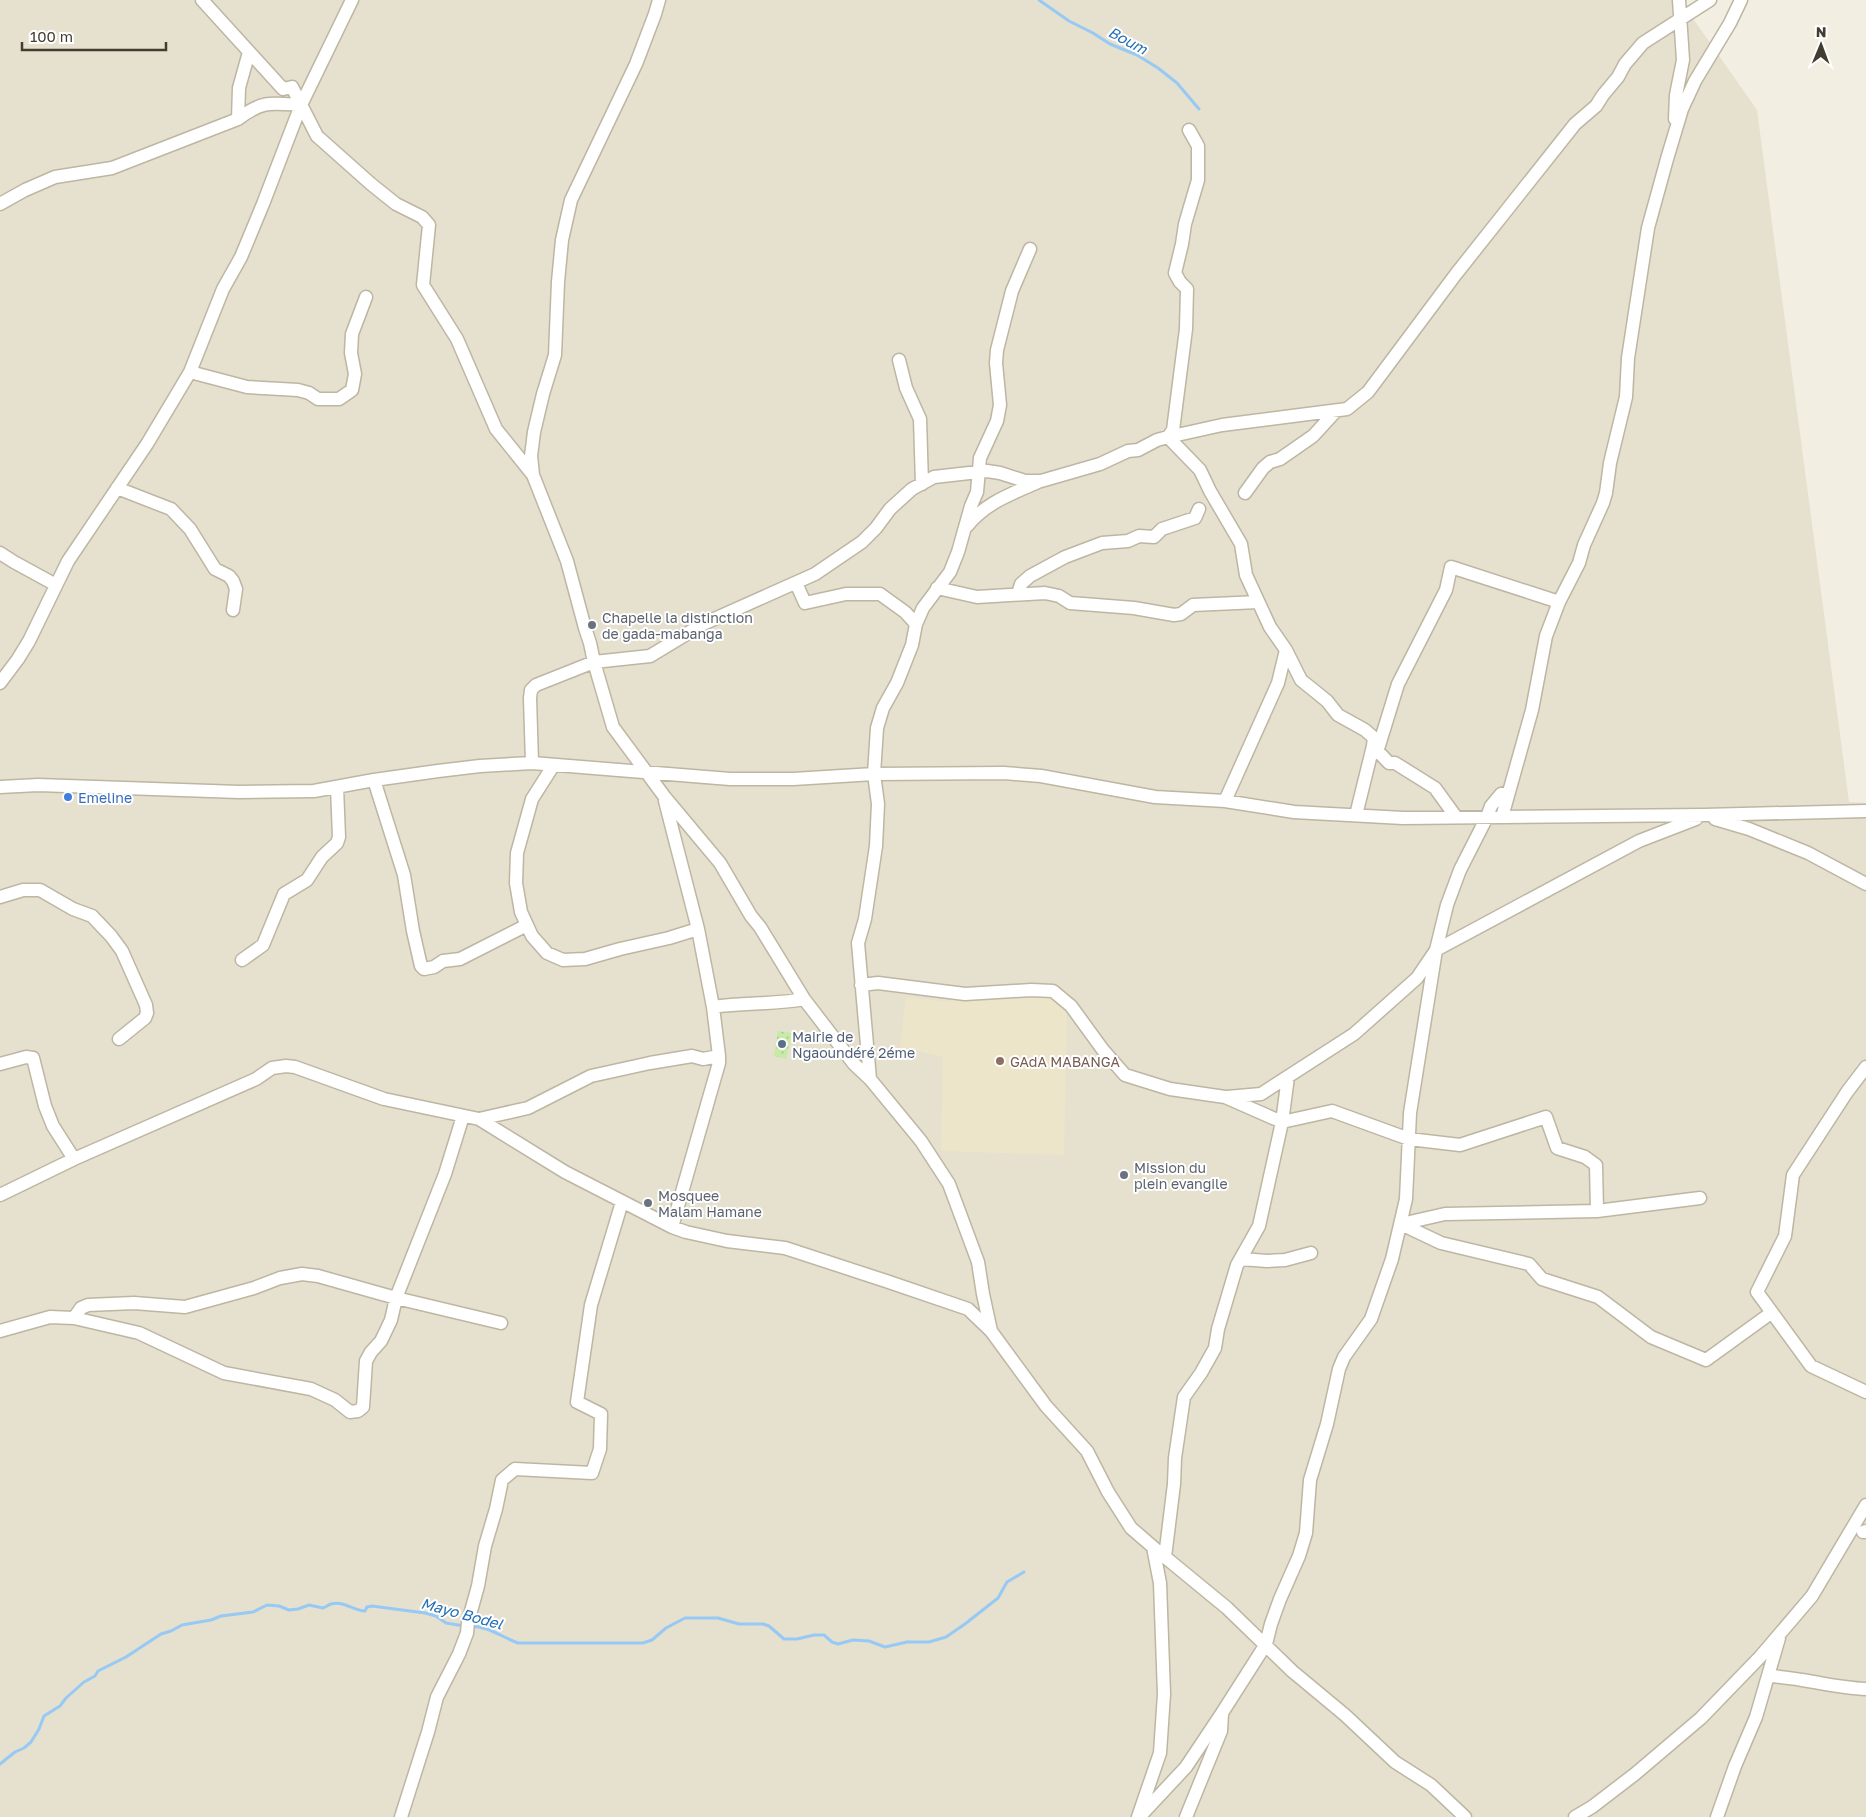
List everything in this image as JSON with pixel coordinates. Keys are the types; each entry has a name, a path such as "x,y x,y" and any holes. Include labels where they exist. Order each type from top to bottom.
{"street":[{"path":"202,0 283,89 292,87 317,136 371,184 396,204 422,217 429,226 423,284 457,339 496,429 533,475"},
{"path":"0,683 18,659 81,540 147,444 190,372 223,289 240,258 263,204 301,105 352,0"},
{"path":"659,0 656,14 636,64 571,200 562,240 555,355 534,432 531,456 533,475 567,561 584,628 614,727 664,796 720,863 804,999 854,1064 870,1079 921,1141 949,1184 978,1262 991,1331"},
{"path":"1676,126 1674,116 1676,95 1683,60 1678,0"},
{"path":"965,528 986,507 1002,497 1041,481 1100,464 1120,454 1138,450 1157,440 1222,425 1346,409 1368,392 1456,274 1575,124 1596,106 1618,77 1625,64 1643,43 1710,0"},
{"path":"1502,817 1532,710 1546,636 1559,602 1580,563 1584,545 1606,494 1610,464 1626,397 1628,358 1648,228 1676,126 1695,81 1730,23 1741,0"},
{"path":"238,119 239,88 249,52"},
{"path":"0,204 25,190 55,177 112,168 238,119 252,108 267,103 301,105"},
{"path":"1168,437 1173,430 1186,329 1187,289 1180,282 1175,272 1182,244 1184,224 1198,180 1198,146 1189,130"},
{"path":"870,1079 858,943 865,919 876,846 878,804 874,774 877,728 883,708 897,683 906,660 916,624 923,608 936,588 950,572 965,528 970,506 977,492 980,458 997,421 1000,405 996,364 997,350 1012,291 1030,249"},
{"path":"190,372 247,388 267,390 290,389 309,393 318,399 339,399 352,390 355,374 351,353 352,334 366,297"},
{"path":"898,360 906,388 920,419 922,484"},
{"path":"1245,493 1263,468 1270,462 1280,459 1313,436 1336,411"},
{"path":"1168,437 1200,470 1210,492 1241,544 1246,574 1258,602 1301,680 1327,701 1338,715 1365,730 1374,738 1375,749 1389,763 1395,763 1435,788 1456,817"},
{"path":"532,763 531,690 536,685 594,662 650,656 703,624 815,574 862,542 890,510 912,490 934,477 1000,472 1025,481 1041,481"},
{"path":"117,488 171,510 190,529 215,569 229,576 233,581 236,589 233,610"},
{"path":"1018,594 1021,584 1030,576 1065,557 1102,543 1128,541 1139,536 1154,537 1162,529 1195,518 1199,509"},
{"path":"0,553 56,585"},
{"path":"1356,815 1375,749 1398,684 1446,590 1451,566 1559,602"},
{"path":"796,583 805,603 846,594 880,594 905,612 916,624"},
{"path":"936,588 977,597 1045,593 1059,596 1070,603 1134,608 1174,616 1181,614 1193,605 1258,602"},
{"path":"1225,801 1278,683 1286,650"},
{"path":"0,787 38,785 239,792 314,791 374,780 480,766 532,763 730,779 793,779 874,774 1004,773 1032,775 1155,797 1225,801 1294,812 1403,818 1704,815 1866,811"},
{"path":"553,766 532,799 517,853 516,883 521,912 532,936 547,953 562,960 585,959 698,929"},
{"path":"374,780 404,875 413,931 421,966 424,969 434,967 443,961 460,959 527,925"},
{"path":"242,960 263,945 284,894 307,880 322,858 337,843 339,837 337,787"},
{"path":"1139,1817 1186,1767 1266,1644 1270,1624 1299,1556 1306,1534 1310,1480 1327,1424 1339,1369 1344,1357 1371,1319 1392,1259 1401,1224 1406,1199 1411,1104 1436,950 1447,905 1460,870 1496,798 1501,794 1509,792"},
{"path":"664,796 698,929 713,1007 719,1056 719,1063 672,1227"},
{"path":"861,985 878,984 965,994 1031,990 1053,991 1071,1006 1103,1050 1125,1075 1170,1089 1225,1097 1261,1094 1354,1034 1418,978 1436,950 1640,841 1704,815 1749,829 1808,854 1866,884"},
{"path":"0,897 23,890 40,890 73,909 92,916 111,936 128,962 146,1005 147,1013 145,1018 118,1040"},
{"path":"713,1007 740,1003 758,1004 804,999"},
{"path":"479,1119 528,1108 591,1076 608,1071 692,1056 704,1059 719,1056"},
{"path":"0,1064 26,1057 33,1058 45,1106 53,1126 74,1158"},
{"path":"0,1195 74,1158 256,1079 272,1068 286,1066 318,1074 384,1099 479,1119 565,1172 672,1227 686,1232 727,1241 785,1248 968,1309 991,1331 1046,1406 1087,1451 1108,1492 1131,1528 1227,1608 1292,1671 1345,1715 1395,1762 1431,1785 1465,1817"},
{"path":"1866,1067 1847,1092 1793,1175 1785,1236 1757,1292 1811,1366 1866,1392"},
{"path":"1165,1557 1174,1484 1175,1458 1184,1397 1201,1373 1215,1348 1218,1329 1237,1265 1259,1226 1282,1122 1288,1077"},
{"path":"1225,1097 1282,1122 1332,1111 1409,1139 1460,1145 1546,1117 1557,1148 1585,1157 1596,1165 1597,1211"},
{"path":"0,1331 50,1317 74,1318 139,1334 224,1373 311,1389 335,1400 350,1412 358,1411 363,1407 366,1361 371,1352 381,1342 391,1320 396,1298 445,1174 463,1116"},
{"path":"1401,1224 1445,1214 1597,1211 1700,1198"},
{"path":"401,1817 437,1697 459,1654 467,1633 485,1546 502,1480 515,1469 592,1473 600,1449 601,1414 577,1402 591,1305 622,1202"},
{"path":"1401,1224 1440,1243 1529,1264 1542,1279 1598,1298 1651,1337 1706,1360 1771,1313"},
{"path":"1237,1265 1241,1259 1285,1260 1312,1253"},
{"path":"74,1318 81,1308 88,1305 134,1303 185,1307 254,1288 280,1278 302,1274 318,1276 396,1298 501,1323"},
{"path":"1575,1817 1592,1808 1701,1718 1760,1657 1812,1596 1866,1505"},
{"path":"1848,1536 1865,1532"},
{"path":"1139,1817 1160,1753 1164,1694 1160,1582 1154,1547"},
{"path":"1717,1817 1735,1766 1756,1717 1781,1633"},
{"path":"1768,1676 1786,1676 1826,1686 1866,1689"},
{"path":"1186,1817 1221,1731 1222,1713"}],"shaded area":[{"path":"0,0 1680,0 1757,110 1849,802 1866,803 1866,1817 0,1817"},
{"path":"1046,994 1067,1007 1064,1155 941,1151 943,1057 900,1047 906,997 944,1001"}],"green space":[{"path":"778,1031 792,1033 786,1059 774,1056"}],"waterway":[{"name":"Boum","path":"1039,0 1069,21 1110,44 1137,55 1158,68 1177,83 1199,109"},
{"name":"Mayo Bodel","path":"470,1626 489,1630 518,1643 643,1643 652,1640 666,1628 685,1618 718,1618 739,1624 763,1624 769,1626 784,1639 824,1635 832,1642 838,1644 853,1640 869,1641 885,1647 907,1642 929,1642 946,1637 998,1598 1007,1582 1024,1572"},
{"name":"Mayo Bodel","path":"0,1764 31,1742 44,1716 60,1706 66,1698 84,1682 95,1676 98,1671 126,1657 161,1634 182,1625 211,1620 221,1616 253,1612 267,1605 279,1606 289,1610 309,1605 323,1608 330,1604 340,1603 365,1611 367,1607 372,1606 425,1613 436,1616 446,1623 464,1626"}],"place":[{"name":"Chapelle la distinction de gada-mabanga","path":"592,625"},
{"name":"Emeline","path":"68,797"},
{"name":"Mairie de Ngaoundéré 2éme","path":"782,1044"},
{"name":"GAdA MABANGA","path":"1000,1061"},
{"name":"Mission du plein evangile","path":"1124,1175"},
{"name":"Mosquee Malam Hamane","path":"648,1203"}]}
